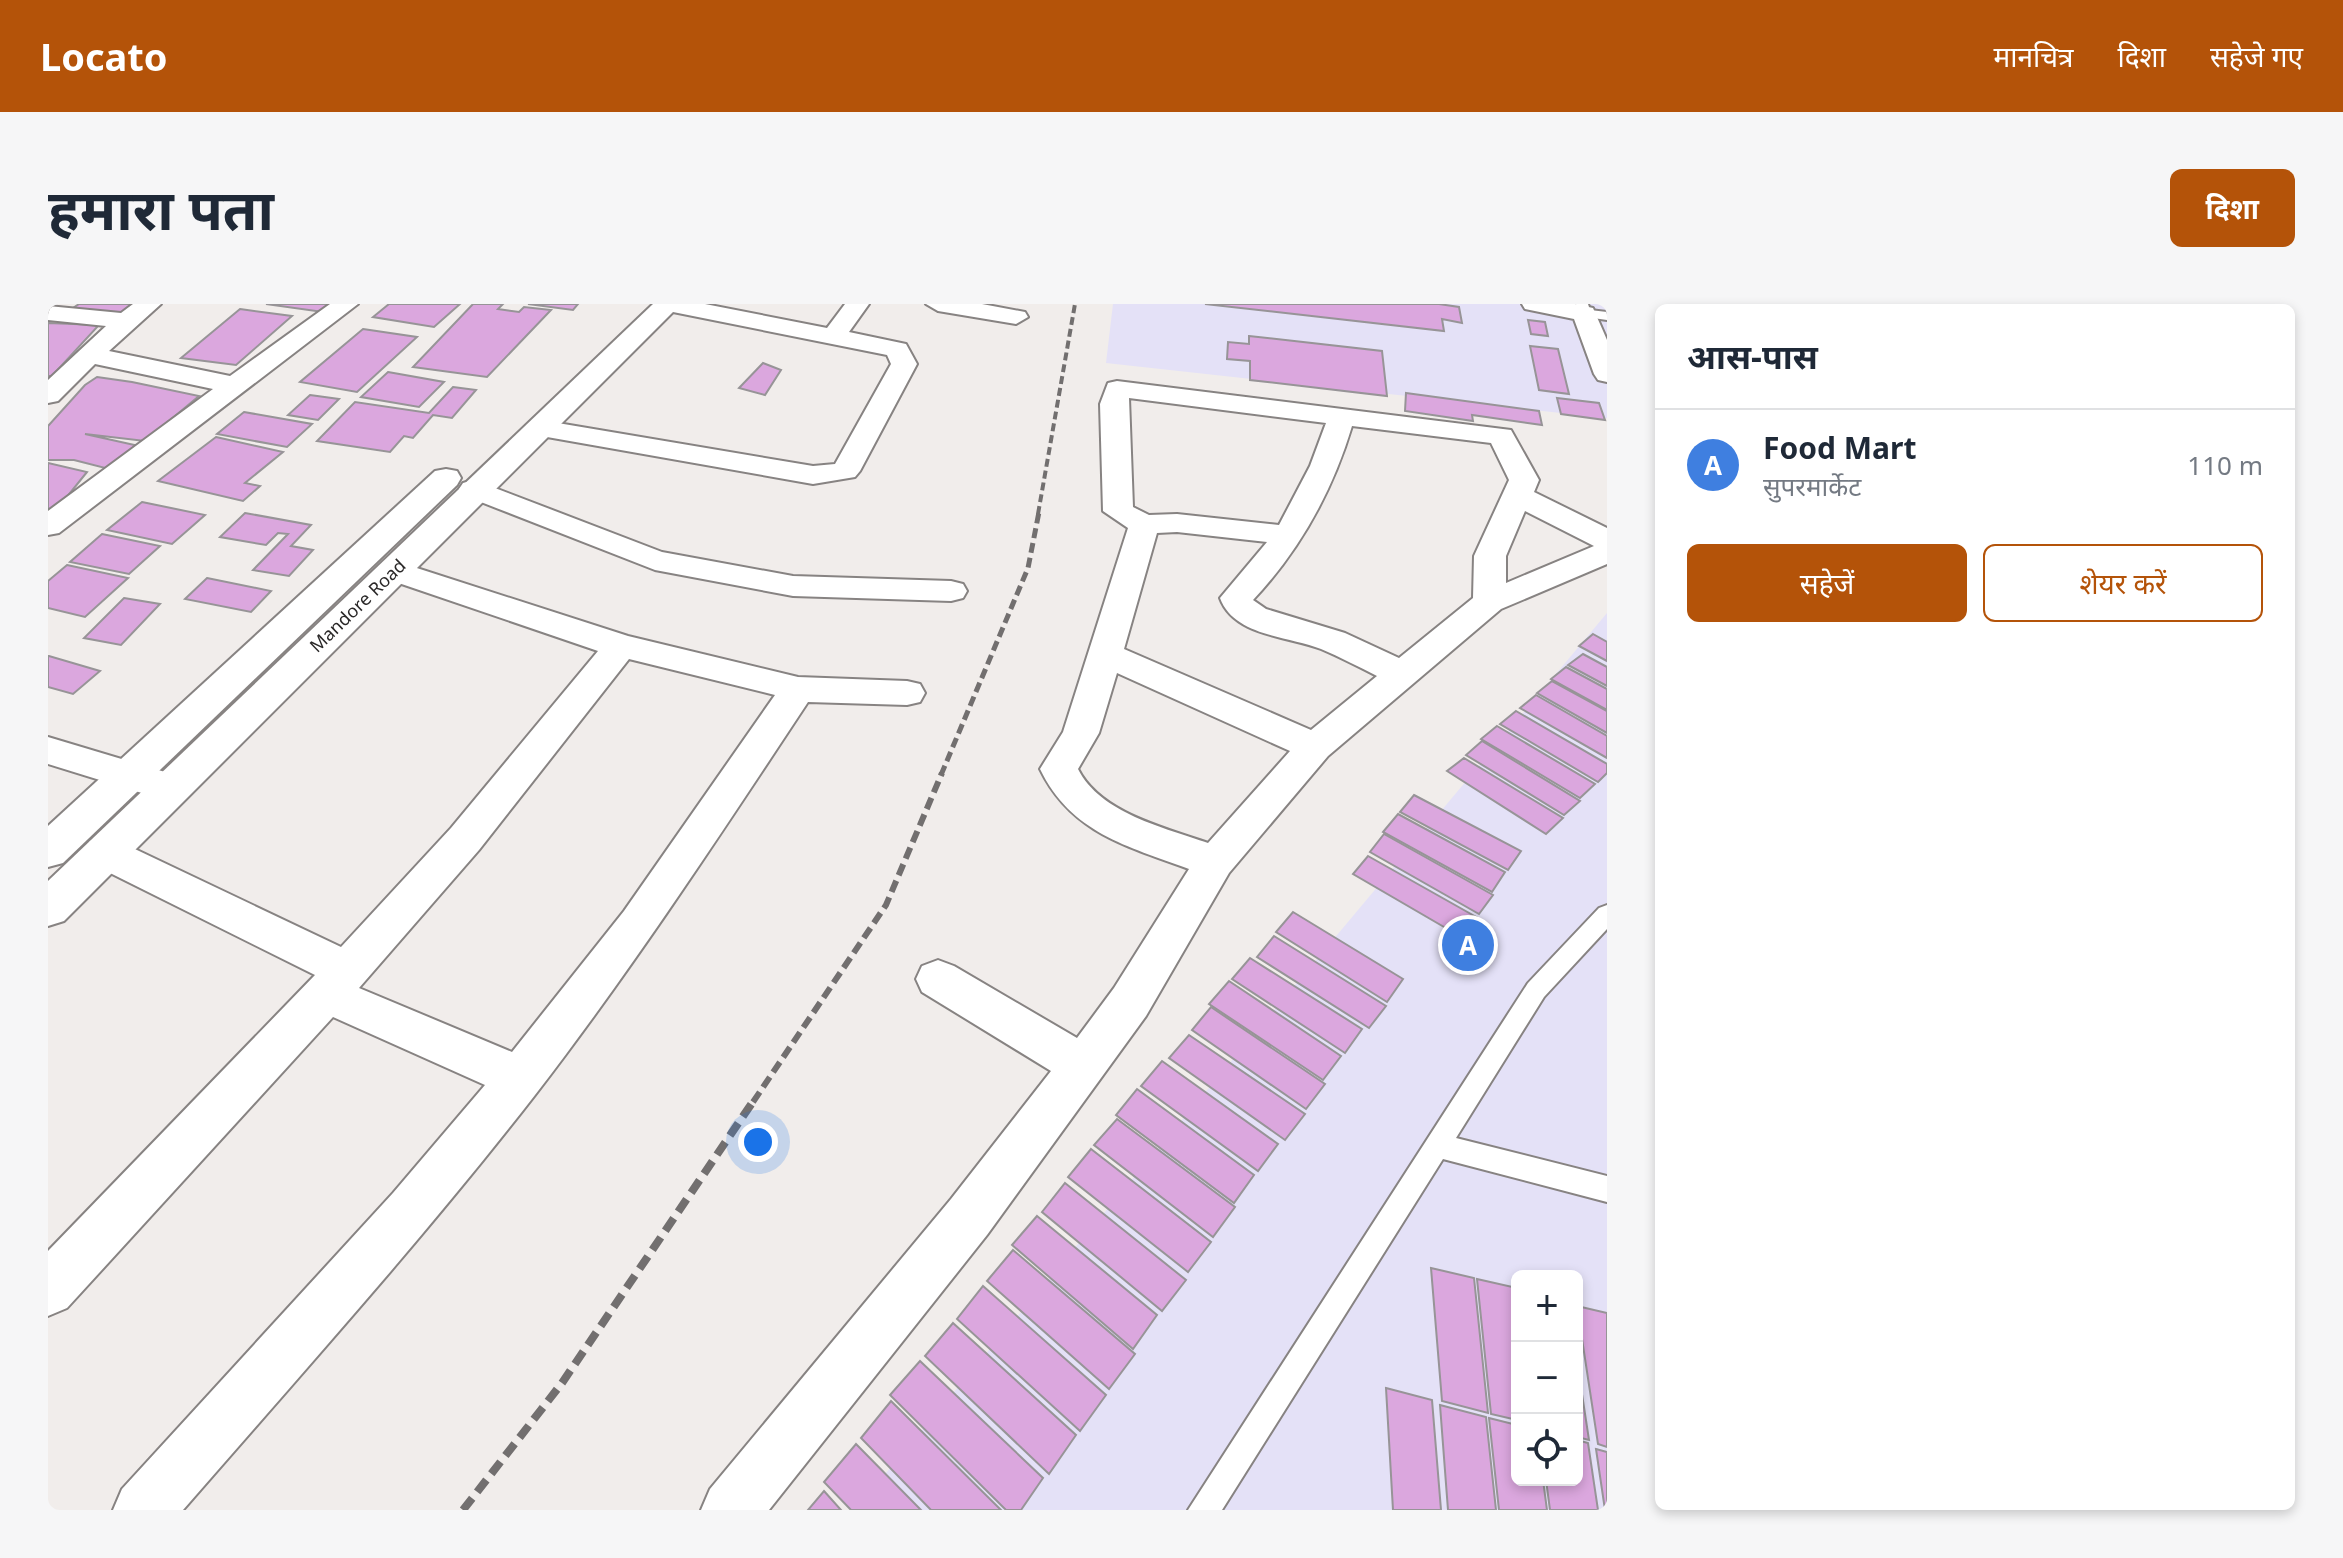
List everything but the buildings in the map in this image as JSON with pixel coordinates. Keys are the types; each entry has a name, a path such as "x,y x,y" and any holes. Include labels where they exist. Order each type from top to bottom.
{"highway":[{"name":"Mandore Road","path":"48,851 630,304"},
{"name":"Mandore Road","path":"48,908 395,571 474,489 668,304"}],"street":[{"path":"48,395 88,355 149,304"},
{"path":"48,526 346,304"},
{"path":"540,428 813,475 845,471 904,364 903,356 897,349 668,304"},
{"path":"832,338 857,304"},
{"path":"938,304 1016,317"},
{"path":"1534,304 1591,311 1607,374"},
{"path":"48,313 126,321"},
{"path":"88,355 235,385"},
{"path":"1289,535 1177,523 1144,525 1118,511 1114,419 1117,389 1501,436 1524,480 1490,556 1489,602"},
{"path":"1342,415 1329,456 1289,535 1267,568 1236,598 1240,608 1254,617 1333,641 1401,673"},
{"path":"474,489 655,560 793,586 951,591"},
{"path":"1519,496 1607,540"},
{"path":"1144,525 1081,733 1059,769 1063,785 1100,816 1215,862"},
{"path":"731,1510 969,1217 1130,1002 1215,862 1315,747 1489,602 1607,552"},
{"path":"395,571 621,646 798,689 907,693"},
{"path":"48,1289 336,982 465,839 621,646"},
{"path":"1104,654 1315,747"},
{"path":"143,1510 411,1211 520,1078 639,923 798,689"},
{"path":"48,750 171,788"},
{"path":"104,852 336,982 520,1078"},
{"path":"938,979 1083,1066"}],"lane":[{"path":"1204,1510 1536,990 1607,914"},
{"path":"1437,1145 1607,1189"}],"shaded area":[{"path":"1113,304 1607,304 1607,418 1106,363"},
{"path":"1607,613 1607,1510 855,1510"}],"railway":[{"path":"1038,514 1075,304"},
{"path":"941,775 1028,568 1039,512"},
{"path":"753,1102 886,905 942,773"},
{"path":"463,1510 562,1383 754,1100"}],"place":[{"name":"Food Mart","path":"1468,945"}]}
